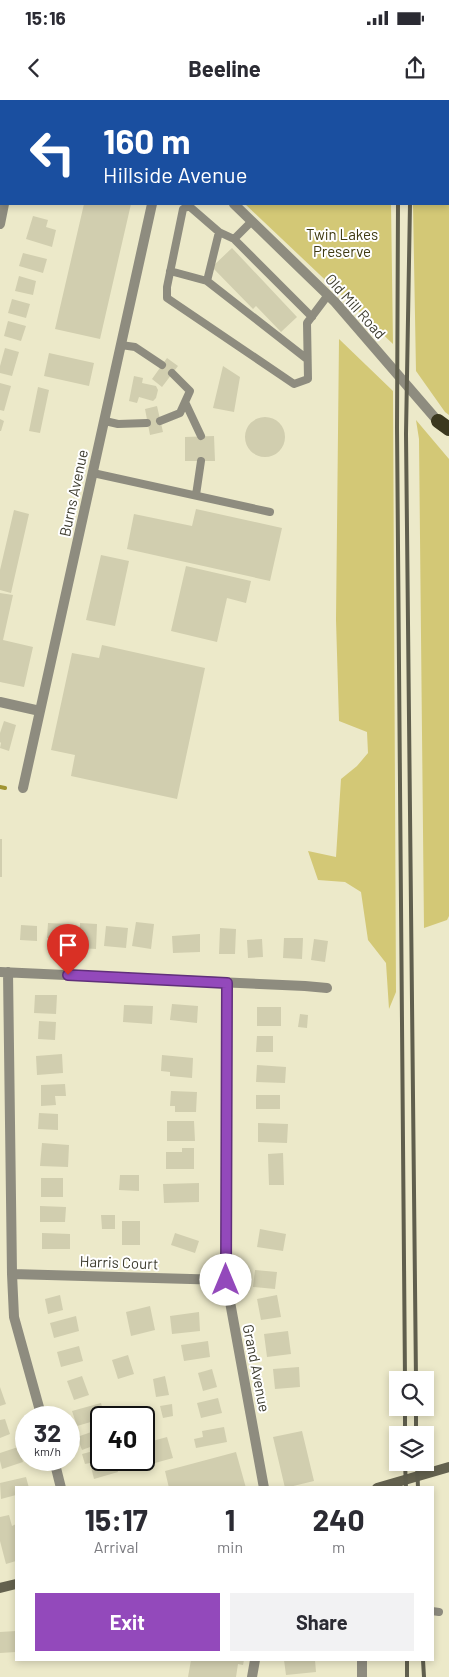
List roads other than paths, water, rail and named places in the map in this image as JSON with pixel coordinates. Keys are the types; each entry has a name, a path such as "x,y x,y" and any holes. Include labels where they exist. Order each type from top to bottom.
{"main road":[{"path":"384,1486 449,1466"},
{"path":"0,1588 15,1584"}],"street":[{"path":"0,224 4,205"},
{"name":"Burns Avenue","path":"23,788 152,205"},
{"name":"Old Mill Road","path":"235,205 328,295 449,434"},
{"path":"0,702 40,711"},
{"path":"39,1406 14,1317 4,972 328,988"},
{"name":"Grand Avenue","path":"227,983 226,1280 264,1486"},
{"name":"Harris Court","path":"12,1274 226,1280"},
{"path":"57,1471 60,1486"},
{"path":"252,1677 255,1661"},
{"path":"362,1661 362,1677"}],"lane":[{"path":"312,317 234,239 219,232 189,206 183,209 167,286 167,298 294,384 308,378 307,323 312,317 328,295"},
{"path":"234,239 252,221"},
{"path":"207,281 219,232"},
{"path":"170,271 207,281 308,360"},
{"path":"121,345 135,347 162,365"},
{"path":"160,421 180,413 190,390 172,373"},
{"path":"185,402 201,436"},
{"path":"105,421 118,424 147,423"},
{"path":"196,496 201,461"},
{"path":"93,473 270,512"}],"waterway":[{"path":"0,787 5,788"}],"railway":[{"path":"398,205 397,428 405,1371"},
{"path":"410,205 406,434 416,1371"},
{"path":"405,1416 405,1426"},
{"path":"416,1416 416,1426"},
{"path":"405,1471 406,1486"},
{"path":"417,1471 418,1486"},
{"path":"407,1661 407,1677"},
{"path":"423,1661 424,1677"}],"park label":[{"name":"Twin Lakes Preserve","path":"342,242"}]}
